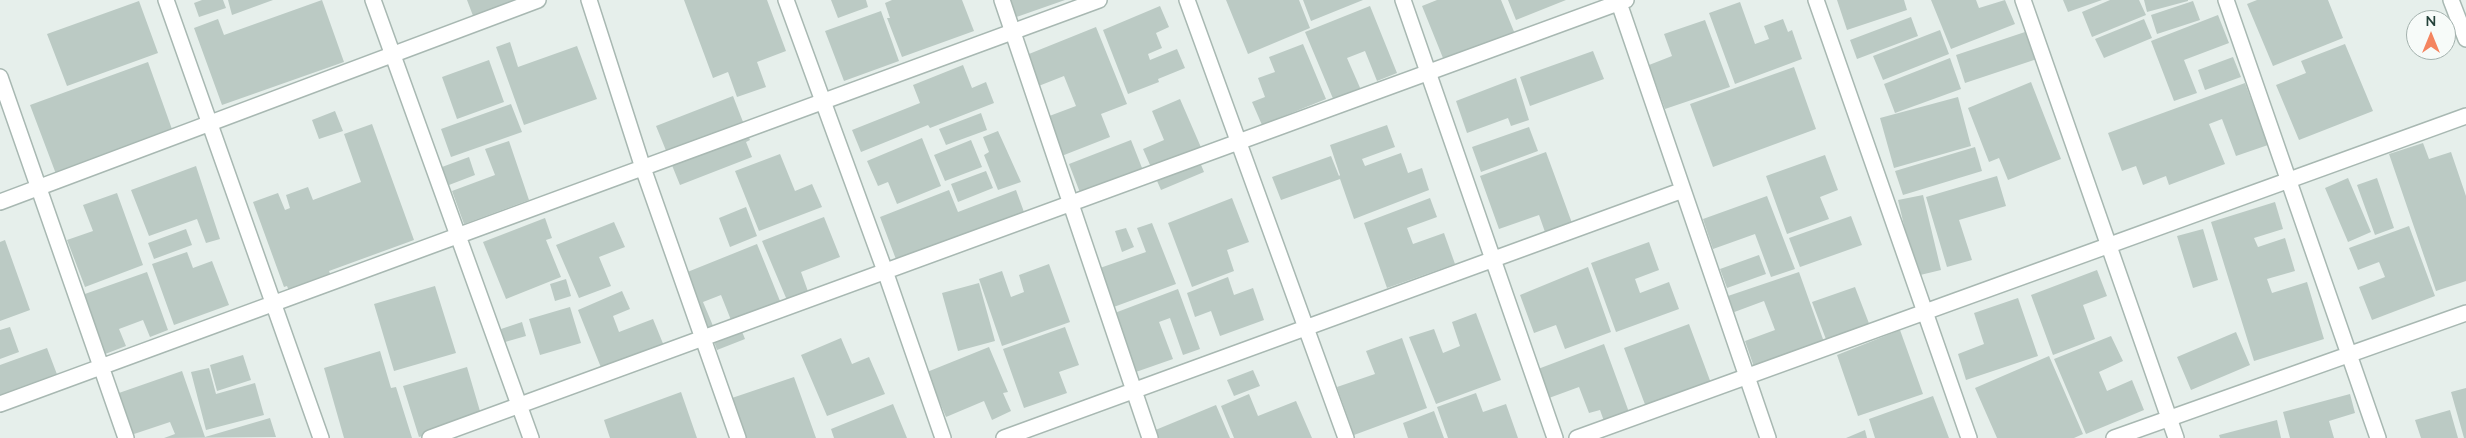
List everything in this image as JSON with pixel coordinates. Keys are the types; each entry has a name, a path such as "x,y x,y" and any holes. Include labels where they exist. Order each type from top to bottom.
{"street":[{"path":"166,0 321,438"},
{"path":"373,0 531,438"},
{"path":"0,202 538,0"},
{"path":"589,0 643,168 738,438"},
{"path":"786,0 885,271 942,438"},
{"path":"1002,0 1150,438"},
{"path":"0,404 1099,0"},
{"path":"1187,0 1346,438"},
{"path":"1403,0 1555,438"},
{"path":"1816,0 1969,438"},
{"path":"2023,0 2176,438"},
{"path":"2226,0 2378,438"},
{"path":"2452,0 2466,39"},
{"path":"430,438 1621,1 1768,438"},
{"path":"0,77 126,438"},
{"path":"1577,438 2466,116"},
{"path":"1004,438 1683,190"},
{"path":"2114,438 2466,313"}],"building":[{"path":"202,0 223,0 226,8 199,17 194,3"},
{"path":"228,0 273,0 232,15"},
{"path":"322,0 344,62 222,105 194,28 218,19 224,35"},
{"path":"467,0 534,0 475,21"},
{"path":"684,0 767,0 786,51 757,62 766,87 737,97 728,72 713,78"},
{"path":"831,0 866,0 868,7 838,18"},
{"path":"892,0 962,0 974,31 902,57 887,18 890,18 885,3"},
{"path":"1001,0 1065,0 1008,20"},
{"path":"1226,0 1299,0 1310,28 1248,54"},
{"path":"1303,0 1363,0 1311,21"},
{"path":"1437,0 1501,0 1515,34 1445,63 1422,6"},
{"path":"1508,0 1566,0 1516,20"},
{"path":"1837,0 1904,0 1907,10 1847,30"},
{"path":"1931,0 1976,0 1979,8 2005,0 2015,24 1951,49"},
{"path":"2063,0 2102,0 2068,12"},
{"path":"2110,0 2139,0 2146,15 2092,37 2082,12"},
{"path":"2144,0 2188,0 2188,1 2147,12"},
{"path":"2257,0 2328,0 2343,38 2273,66 2247,4"},
{"path":"139,1 158,53 67,86 47,34"},
{"path":"2193,1 2200,20 2157,34 2151,15"},
{"path":"1740,2 1755,44 1769,39 1764,26 1783,19 1788,32 1792,30 1802,59 1735,84 1709,13"},
{"path":"1160,6 1169,27 1156,33 1162,48 1148,54 1150,60 1177,49 1185,68 1158,79 1159,82 1128,94 1103,30"},
{"path":"1370,6 1397,73 1377,81 1365,51 1347,58 1361,90 1334,101 1305,32"},
{"path":"881,11 899,61 844,81 825,31"},
{"path":"2218,15 2229,43 2184,60 2197,93 2174,101 2151,41"},
{"path":"1911,17 1918,36 1857,59 1850,40"},
{"path":"2144,19 2152,38 2104,58 2095,39"},
{"path":"1705,20 1730,87 1665,109 1649,65 1672,56 1664,34"},
{"path":"1096,27 1127,104 1101,114 1110,137 1059,157 1044,118 1076,106 1064,76 1031,89 1019,58"},
{"path":"2034,29 2043,57 1965,83 1956,55"},
{"path":"1940,30 1949,54 1883,80 1873,56"},
{"path":"510,42 518,67 577,46 597,99 524,125 496,47"},
{"path":"1303,44 1326,99 1262,125 1252,102 1265,97 1258,78 1275,72 1269,57"},
{"path":"2345,44 2373,111 2299,140 2276,85 2306,73 2301,61"},
{"path":"1593,51 1604,79 1530,106 1520,77"},
{"path":"2233,57 2241,77 2205,90 2198,70"},
{"path":"1950,58 1961,89 1895,113 1884,84"},
{"path":"489,60 504,102 457,119 442,77"},
{"path":"148,62 173,132 56,174 30,105"},
{"path":"963,65 972,88 986,82 994,103 930,128 928,125 861,152 852,130 920,103 913,85"},
{"path":"1794,67 1816,129 1713,167 1690,104"},
{"path":"1516,78 1529,120 1511,126 1508,118 1467,133 1456,101"},
{"path":"2031,82 2061,159 2008,180 1999,158 1989,162 1968,108"},
{"path":"2245,83 2268,145 2236,156 2222,119 2209,124 2225,164 2169,185 2166,176 2143,185 2136,166 2122,171 2108,133"},
{"path":"733,96 750,140 746,142 752,157 680,185 656,126"},
{"path":"1958,97 1971,146 1894,168 1880,118"},
{"path":"1180,99 1203,152 1197,155 1204,172 1161,190 1143,149 1164,140 1152,111"},
{"path":"511,104 522,132 451,157 441,129"},
{"path":"335,111 343,131 319,139 312,120"},
{"path":"981,113 987,130 946,145 939,129"},
{"path":"372,124 414,240 329,271 335,286 293,301 287,286 284,287 253,202 278,193 285,210 290,208 286,195 308,187 313,200 361,182 344,134"},
{"path":"1387,125 1395,147 1362,159 1365,166 1401,153 1408,173 1422,168 1429,190 1354,219 1340,179 1281,200 1272,177 1331,156 1339,176 1330,145"},
{"path":"1529,127 1538,151 1481,172 1472,147"},
{"path":"998,131 1021,182 998,190 984,155 989,152 983,137"},
{"path":"922,138 941,186 897,204 888,182 878,186 867,161"},
{"path":"971,140 982,167 945,181 934,155"},
{"path":"1131,140 1146,178 1084,203 1069,164"},
{"path":"509,141 529,200 464,224 452,191 495,175 485,149"},
{"path":"2423,143 2429,159 2451,152 2466,196 2466,281 2436,291 2389,154"},
{"path":"1975,147 1982,171 1903,195 1895,171"},
{"path":"1546,152 1572,223 1545,232 1539,215 1499,229 1480,176"},
{"path":"780,154 795,191 812,184 822,207 759,231 735,171"},
{"path":"1825,155 1838,190 1820,197 1829,219 1787,234 1766,176"},
{"path":"469,157 475,175 449,185 442,167"},
{"path":"196,166 220,239 206,243 197,219 149,236 131,190"},
{"path":"986,171 993,188 958,202 951,184"},
{"path":"1997,176 2006,206 1959,220 1972,260 1947,267 1926,197"},
{"path":"2348,178 2371,232 2348,242 2325,188"},
{"path":"2377,178 2394,228 2375,235 2357,185"},
{"path":"949,190 958,212 1016,190 1024,212 897,262 880,217"},
{"path":"117,193 143,265 85,287 67,240 93,231 83,205"},
{"path":"1923,195 1941,270 1916,276 1898,200"},
{"path":"1767,196 1795,269 1771,277 1755,234 1713,249 1703,219"},
{"path":"1232,198 1249,242 1227,250 1234,271 1192,287 1168,223"},
{"path":"1430,198 1437,217 1407,228 1413,244 1444,233 1455,264 1387,288 1364,223"},
{"path":"2275,202 2283,229 2254,238 2258,247 2285,238 2295,271 2267,279 2272,293 2307,282 2324,339 2254,361 2211,222"},
{"path":"746,207 757,236 730,247 719,218"},
{"path":"1851,216 1862,245 1800,267 1789,238"},
{"path":"824,217 840,257 801,272 810,297 789,305 762,241"},
{"path":"545,218 552,238 546,240 561,277 506,299 483,242"},
{"path":"614,222 625,247 599,257 611,286 579,298 556,245"},
{"path":"1152,223 1176,284 1111,308 1097,269 1146,252 1137,228"},
{"path":"2409,226 2435,296 2372,320 2359,287 2385,277 2379,262 2358,270 2349,248"},
{"path":"1126,228 1134,247 1122,252 1115,231"},
{"path":"186,229 192,245 154,259 148,243"},
{"path":"2203,229 2218,280 2193,288 2177,236"},
{"path":"5,240 30,310 0,321 0,242"},
{"path":"1649,242 1659,270 1635,279 1640,293 1669,282 1679,309 1616,332 1591,263"},
{"path":"757,244 782,306 733,325 721,295 703,302 716,333 739,324 745,339 717,350 712,336 675,277"},
{"path":"187,252 193,268 212,261 229,305 174,325 152,264"},
{"path":"1759,255 1766,274 1727,288 1720,269"},
{"path":"1049,264 1070,322 1002,346 979,279 1002,271 1011,297 1024,292 1019,275"},
{"path":"1588,267 1611,332 1565,349 1556,325 1534,333 1520,295"},
{"path":"2097,270 2107,296 2083,305 2095,339 2053,355 2031,295"},
{"path":"147,272 168,330 150,337 143,320 119,329 126,346 100,356 82,295"},
{"path":"1799,272 1824,342 1754,367 1745,341 1775,330 1764,301 1729,314 1722,298"},
{"path":"1228,277 1234,295 1253,288 1264,320 1220,336 1211,311 1195,317 1187,293"},
{"path":"566,279 571,296 555,301 550,284"},
{"path":"979,283 995,341 958,351 942,293"},
{"path":"435,286 456,353 394,371 374,304"},
{"path":"1855,287 1870,326 1827,342 1812,302"},
{"path":"1178,289 1200,349 1183,355 1170,318 1159,322 1173,359 1133,373 1112,314"},
{"path":"622,291 630,309 613,316 619,332 653,319 664,346 602,370 578,310"},
{"path":"2018,298 2038,356 1966,380 1958,354 1984,344 1974,313"},
{"path":"570,307 581,343 540,355 529,319"},
{"path":"1476,313 1501,380 1436,404 1409,337 1434,329 1443,353 1460,346 1452,322"},
{"path":"522,322 526,336 505,342 501,329"},
{"path":"1689,324 1715,394 1650,418 1624,348"},
{"path":"10,327 19,352 0,359 0,330"},
{"path":"1065,327 1079,365 1059,372 1067,393 1024,408 1003,349"},
{"path":"1900,330 1923,394 1858,416 1837,355"},
{"path":"2236,332 2250,365 2191,390 2177,357"},
{"path":"2111,336 2123,361 2099,372 2107,391 2132,380 2144,410 2086,434 2054,359"},
{"path":"841,338 852,364 869,357 885,394 827,416 801,355"},
{"path":"1402,338 1427,408 1354,435 1337,387 1375,374 1366,351"},
{"path":"1604,344 1630,415 1605,424 1600,410 1589,413 1579,387 1549,398 1538,369"},
{"path":"989,347 1008,392 1003,393 1011,411 992,420 984,401 946,417 927,372"},
{"path":"47,348 58,377 0,398 0,365"},
{"path":"380,351 391,388 396,387 412,438 344,438 324,368"},
{"path":"243,355 251,380 217,391 210,365"},
{"path":"2049,356 2083,434 2074,438 1997,438 1975,388"},
{"path":"467,367 482,418 419,437 403,386"},
{"path":"209,368 216,394 255,383 264,415 206,430 191,372"},
{"path":"1253,370 1260,386 1234,396 1227,380"},
{"path":"182,371 205,437 270,418 276,437 164,438 175,434 170,422 131,435 116,394"},
{"path":"794,377 816,438 743,438 729,399"},
{"path":"2466,388 2466,438 2464,438 2451,392"},
{"path":"681,392 697,438 610,438 604,420"},
{"path":"1476,393 1483,412 1506,404 1518,438 1448,438 1437,407"},
{"path":"1249,394 1258,416 1296,401 1312,438 1234,438 1221,406"},
{"path":"2350,394 2355,413 2329,421 2334,438 2290,438 2283,412"},
{"path":"1933,396 1949,438 1875,438 1869,419"},
{"path":"893,404 907,438 834,438 831,429"},
{"path":"1216,405 1230,438 1156,438 1153,431"},
{"path":"2450,410 2458,438 2421,438 2415,420"},
{"path":"1434,411 1444,438 1408,438 1403,423"},
{"path":"2277,420 2281,438 2220,438 2219,435"},
{"path":"1865,430 1867,438 1846,438"}]}
